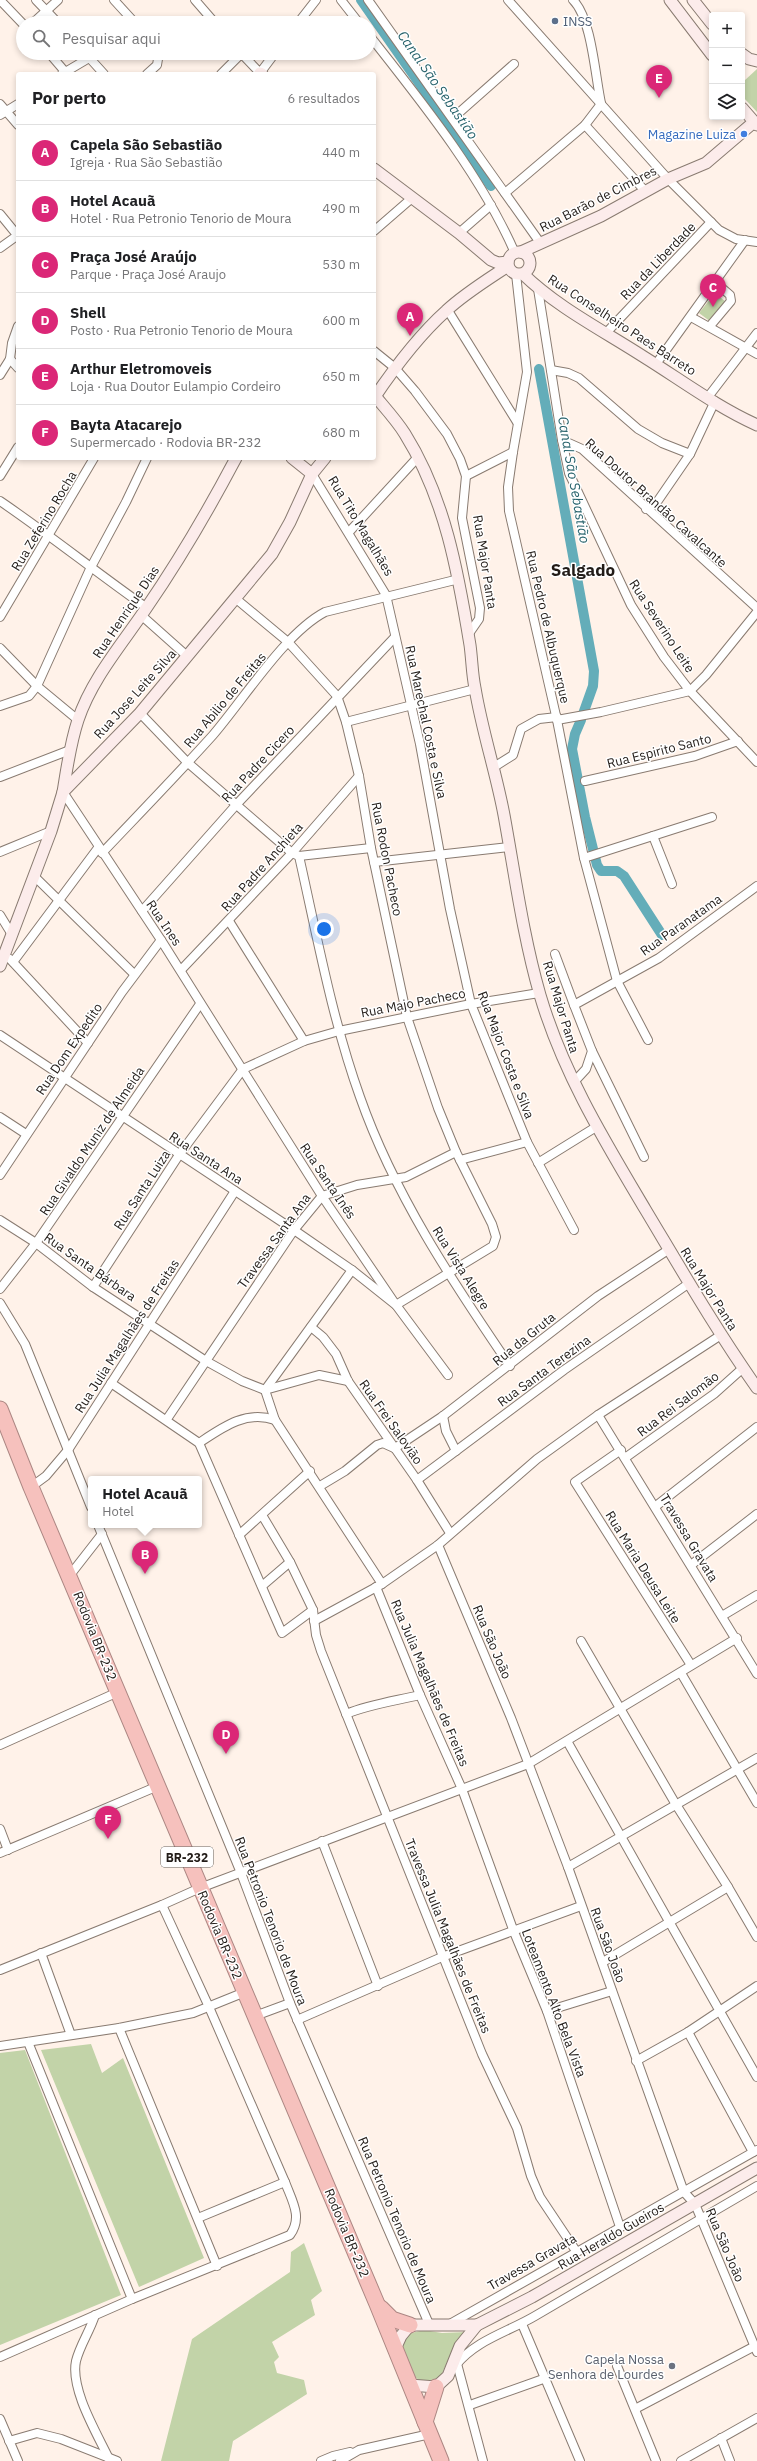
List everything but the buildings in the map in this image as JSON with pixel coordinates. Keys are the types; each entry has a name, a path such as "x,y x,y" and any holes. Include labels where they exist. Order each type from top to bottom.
{"highway":[{"name":"Rodovia BR-232","path":"0,1409 31,1487 70,1575 200,1888 377,2304 441,2461"},
{"path":"377,2304 392,2319 410,2325"},
{"path":"428,2428 436,2387"}],"main road":[{"path":"670,0 709,51"},
{"path":"692,0 709,20"},
{"path":"745,111 756,123"},
{"name":"Rua Barão de Cimbres","path":"518,252 541,244 646,192 668,179 706,163 756,123"},
{"path":"376,171 459,233 491,260 498,263 508,264 520,274 529,269 530,261 526,254 518,252 508,264 447,309 428,328 376,393"},
{"name":"Rua Barão de Cimbres","path":"530,261 541,244"},
{"name":"Rua Conselheiro Paes Barreto","path":"520,274 538,289 606,333 711,399 757,425"},
{"name":"Rua Major Panta","path":"376,398 404,432 418,457 437,500 459,579 475,689 494,767 539,993 553,1036 596,1128 688,1284 757,1388"},
{"name":"Rua Henrique Dias","path":"63,792 70,750 78,720 98,679 202,523 235,460"},
{"name":"Rua Tito Magalhães","path":"294,460 312,474"},
{"name":"Rua Jose Leite Silva","path":"0,966 9,959 11,933 51,831 63,792 140,713 272,554 290,522 312,474 324,460"},
{"name":"Rua Heraldo Gueiros","path":"410,2325 429,2324 445,2327 477,2325 532,2297 757,2168"},
{"path":"395,2349 401,2336 410,2325"},
{"name":"Rua Heraldo Gueiros","path":"436,2387 448,2376 456,2360 460,2346 477,2325"},
{"path":"410,2385 436,2387"}],"street":[{"path":"0,0 16,17"},
{"path":"36,0 52,16"},
{"path":"41,16 58,0"},
{"path":"114,0 128,16"},
{"path":"194,0 209,16"},
{"path":"303,16 316,0"},
{"path":"341,0 354,16"},
{"path":"368,0 541,244"},
{"path":"508,0 668,179 711,222 727,235 757,242"},
{"path":"578,2 587,31 601,104"},
{"path":"376,44 417,96 491,205 518,252"},
{"path":"55,60 64,72"},
{"path":"66,72 82,60"},
{"path":"91,60 102,72"},
{"path":"150,72 157,65 159,60"},
{"path":"223,72 234,60"},
{"path":"248,60 259,72"},
{"path":"262,72 270,60"},
{"path":"453,118 514,64"},
{"path":"0,104 3,113 16,123"},
{"path":"505,193 584,124 601,104"},
{"path":"3,113 16,105"},
{"path":"584,124 646,192"},
{"path":"376,228 412,198"},
{"path":"459,233 491,205"},
{"path":"0,214 16,234"},
{"name":"Rua da Liberdade","path":"606,333 711,222"},
{"path":"0,248 16,237"},
{"path":"656,364 716,284 745,240"},
{"name":"Rua Pedro de Albuquerque","path":"520,274 527,372 517,422 508,486 509,511 557,718 591,855 617,981 648,1040"},
{"path":"710,326 731,301 730,295 716,284"},
{"path":"538,289 562,440"},
{"path":"447,309 517,422"},
{"path":"691,317 710,326 757,354"},
{"path":"0,375 10,359 12,343 16,332"},
{"path":"646,509 657,502 690,454 711,399 746,347 757,334"},
{"name":"Rua Major Panta","path":"376,353 395,368 447,434 466,476 462,518 480,608 479,618 468,635"},
{"path":"10,359 16,366"},
{"path":"551,370 568,373 579,378 638,429 662,443 690,454"},
{"name":"Rua Doutor Brandão Cavalcante","path":"562,440 582,449 646,509 757,608"},
{"name":"Rua Severino Leite","path":"562,440 569,472 614,572 631,605 664,657 690,690 757,762"},
{"path":"0,476 16,450"},
{"path":"466,476 513,452"},
{"path":"349,532 418,457"},
{"name":"Rua Zeferino Rocha","path":"0,617 93,460"},
{"path":"0,706 29,696 38,686 90,569 146,460"},
{"name":"Rua Tito Magalhães","path":"312,474 349,532 386,595"},
{"path":"0,501 49,535 144,611 186,656"},
{"name":"Rua Abilio de Freitas","path":"9,959 100,850 187,762 237,706 288,642 312,619 325,612 386,595 459,579"},
{"name":"Rua Marechal Costa e Silva","path":"386,595 411,705 441,854"},
{"name":"Rua Rodon Pacheco","path":"235,598 288,642 337,696 346,722 359,776 371,848 407,1016 438,1108 460,1160"},
{"path":"494,767 513,755 521,729 539,719 601,712 690,690 706,676 757,612"},
{"name":"Rua Padre Cicero","path":"142,911 236,805 337,696 396,637"},
{"path":"0,648 38,686 78,720"},
{"path":"346,722 475,689"},
{"path":"140,713 187,762 236,805 296,854 371,848"},
{"name":"Rua Espirito Santo","path":"585,782 696,756 738,741"},
{"path":"0,777 70,750"},
{"name":"Rua Padre Anchieta","path":"180,970 296,854 359,776"},
{"name":"Rua Ines","path":"63,792 161,940 242,1069"},
{"path":"591,855 712,817"},
{"path":"0,852 51,831"},
{"path":"653,836 672,884"},
{"path":"374,862 509,847"},
{"name":"Rua Vista Alegre","path":"296,854 339,1031 360,1098 395,1180 447,1274 510,1366"},
{"name":"Rua Major Costa e Silva","path":"441,854 471,1004 526,1142 574,1230"},
{"path":"34,876 134,974"},
{"name":"Rua Paranatama","path":"574,1005 658,958 757,886"},
{"path":"0,915 2,925 11,933"},
{"path":"229,921 304,1040"},
{"name":"Rua Dom Expedito","path":"0,1175 134,974 161,940"},
{"path":"555,954 592,1051 644,1157"},
{"path":"9,959 88,1043"},
{"name":"Rua Majo Pacheco","path":"339,1031 407,1016 539,993"},
{"name":"Rua Givaldo Muniz de Almeida","path":"0,1289 36,1243 200,1004"},
{"path":"242,1069 304,1040 339,1031"},
{"name":"Rua Santa Ana","path":"0,1035 294,1230 352,1270 396,1305"},
{"path":"574,1082 586,1069 592,1051"},
{"name":"Rua Santa Luiza","path":"93,1287 180,1155 242,1069"},
{"name":"Rua Santa Inês","path":"242,1069 322,1196 396,1305 448,1375"},
{"path":"0,1117 26,1134"},
{"path":"538,1162 596,1128"},
{"path":"396,1305 493,1246 496,1237 492,1224 460,1160 526,1142"},
{"name":"Travessa Santa Ana","path":"167,1419 294,1230 322,1196 357,1185 395,1180 456,1152"},
{"name":"Rua Julia Magalhães de Freitas","path":"31,1487 46,1476 68,1450 235,1191"},
{"name":"Rua Santa Bárbara","path":"0,1220 36,1243 93,1287 151,1323 206,1360"},
{"name":"Rua da Gruta","path":"394,1448 442,1416 510,1366 598,1296 668,1250"},
{"path":"266,1390 352,1270"},
{"name":"Rua Santa Terezina","path":"417,1480 564,1370 688,1284"},
{"path":"0,1303 25,1344 88,1500"},
{"name":"Rua Frei Salovião","path":"311,1327 323,1337 336,1354 348,1381 417,1480 450,1533"},
{"path":"314,1621 379,1586 438,1545 537,1459 598,1415 721,1335"},
{"path":"206,1360 242,1381 266,1390 298,1383 314,1376 326,1376 348,1381"},
{"name":"Rua Rei Salomão","path":"625,1458 714,1394 743,1368"},
{"path":"111,1383 167,1419 199,1443 282,1634 313,1610 290,1562 262,1515"},
{"name":"Rua Julia Magalhães de Freitas","path":"266,1390 275,1420 320,1486 379,1586 420,1695 462,1789"},
{"path":"199,1443 231,1423 260,1415 275,1420"},
{"name":"Travessa Gravata","path":"598,1415 656,1506 722,1616 754,1664 757,1674"},
{"path":"442,1416 446,1431 456,1451"},
{"path":"656,1506 757,1426"},
{"path":"320,1486 345,1471 377,1445 383,1443 394,1448"},
{"name":"Rua Maria Deusa Leite","path":"621,1450 575,1482 691,1665"},
{"path":"240,1535 310,1471"},
{"path":"691,1565 757,1514"},
{"name":"Rua Petronio Tenorio de Moura","path":"99,1528 241,1873 297,2020 429,2324"},
{"path":"70,1575 102,1534"},
{"name":"Rua São João","path":"438,1545 528,1764 568,1867 684,2192 695,2204 756,2349"},
{"path":"262,1586 290,1562"},
{"path":"722,1616 757,1595"},
{"name":"Travessa Julia Magalhães de Freitas","path":"313,1610 319,1646 482,2054 517,2128 531,2176 540,2197 576,2251"},
{"path":"0,1970 162,1905 200,1888 528,1764 620,1710 737,1638"},
{"path":"581,1641 675,1804 728,1887 757,1937"},
{"path":"681,1673 736,1770 757,1803"},
{"path":"0,1745 118,1692"},
{"path":"346,1714 371,1704 386,1704 420,1695"},
{"path":"567,1741 757,2077"},
{"path":"568,1867 621,1838 675,1804 757,1758"},
{"path":"0,1830 4,1852 158,1786"},
{"name":"Loteamento Alto Bela Vista","path":"462,1789 514,1932 547,2011 620,2227"},
{"path":"322,1841 378,1986"},
{"path":"603,1962 728,1887"},
{"path":"0,2357 132,2299 217,2266 290,2235 296,2227 298,2219 285,2182 209,2007 162,1905"},
{"path":"297,2020 378,1986 442,1956 514,1932 582,1906"},
{"path":"41,1954 70,2035"},
{"path":"636,2061 688,2032 757,1986"},
{"path":"547,2011 612,1991"},
{"path":"0,2046 119,2028 193,2014 245,1992"},
{"path":"255,2016 290,2003"},
{"path":"119,2028 217,2266"},
{"path":"688,2032 755,2151"},
{"path":"28,2042 132,2299"},
{"name":"Travessa Gravata","path":"445,2327 576,2251 755,2151"},
{"path":"198,2218 285,2182"},
{"path":"483,2461 470,2405 456,2360 470,2350 522,2324 757,2186"},
{"path":"95,2315 76,2361 76,2378 82,2399 109,2459"},
{"path":"522,2324 580,2461"},
{"path":"635,2410 756,2349"},
{"path":"617,2366 656,2461"},
{"path":"470,2405 546,2378"},
{"path":"681,2461 757,2418"},
{"path":"0,2419 18,2461"},
{"path":"321,2461 333,2456 359,2450 428,2428"},
{"path":"9,2440 37,2433 61,2439 116,2461"},
{"path":"721,2438 730,2461"},
{"path":"340,2461 359,2450"}],"green space":[{"path":"757,69 757,112 745,99 745,80"},
{"path":"715,293 726,302 711,322 699,313"},
{"path":"91,2044 102,2073 123,2058 204,2258 139,2287 41,2050"},
{"path":"25,2050 121,2295 0,2345 0,2053"},
{"path":"304,2243 322,2291 311,2300 315,2315 272,2342 279,2357 274,2362 277,2373 304,2380 307,2394 233,2441 229,2461 161,2461 192,2339 290,2272 291,2252"},
{"path":"424,2330 442,2333 467,2332 448,2360 439,2380 433,2384 423,2382 414,2377 401,2351 407,2334"}],"waterway":[{"name":"Canal São Sebastião","path":"361,0 372,16"},
{"name":"Canal São Sebastião","path":"376,21 491,186"},
{"name":"Canal São Sebastião","path":"539,369 594,671 593,686 583,714"},
{"name":"Canal São Sebastião","path":"581,720 575,734 572,749 585,817 597,865 601,871 617,871 624,876 662,935"}],"place":[{"name":"INSS","path":"555,21"},
{"name":"Arthur Eletromoveis","path":"659,98"},
{"name":"Magazine Luiza","path":"744,134"},
{"name":"Praça José Araújo","path":"713,307"},
{"name":"Capela São Sebastião","path":"410,336"},
{"name":"Hotel Acauã","path":"145,1574"},
{"name":"Shell","path":"226,1754"},
{"name":"Bayta Atacarejo","path":"108,1839"},
{"name":"Capela Nossa Senhora de Lourdes","path":"672,2366"}],"district":[{"name":"Salgado","path":"583,570"}]}
